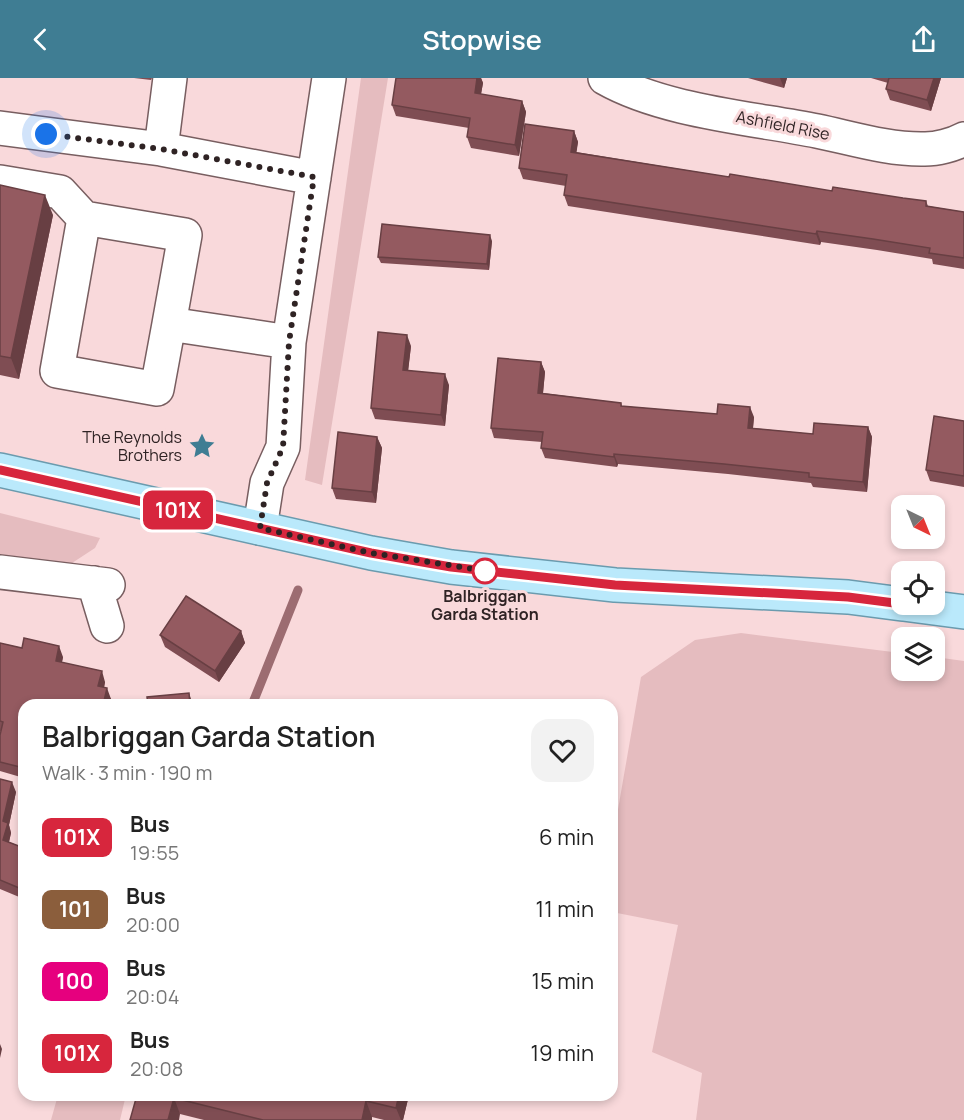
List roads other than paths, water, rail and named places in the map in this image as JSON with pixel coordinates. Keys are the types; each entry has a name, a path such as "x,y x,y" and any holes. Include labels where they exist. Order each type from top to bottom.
{"main road":[{"path":"0,470 260,528 451,567 615,585 848,597 891,603"},
{"path":"945,610 964,612"}],"street":[{"path":"161,149 170,78"},
{"path":"260,528 267,483 283,447 289,342 329,78"},
{"name":"Ashfield Rise","path":"605,78 622,88 665,90 878,143 925,149 955,144 964,139"},
{"path":"0,128 161,149 314,177"},
{"path":"0,182 60,192 84,218 184,235 157,388 57,371 84,218"},
{"path":"169,324 289,342"},
{"path":"0,572 101,584 106,626"}],"waterway":[{"path":"254,699 298,590"}],"place":[{"name":"The Reynolds Brothers","path":"202,446"},
{"name":"Balbriggan Garda Station","path":"485,571"}]}
